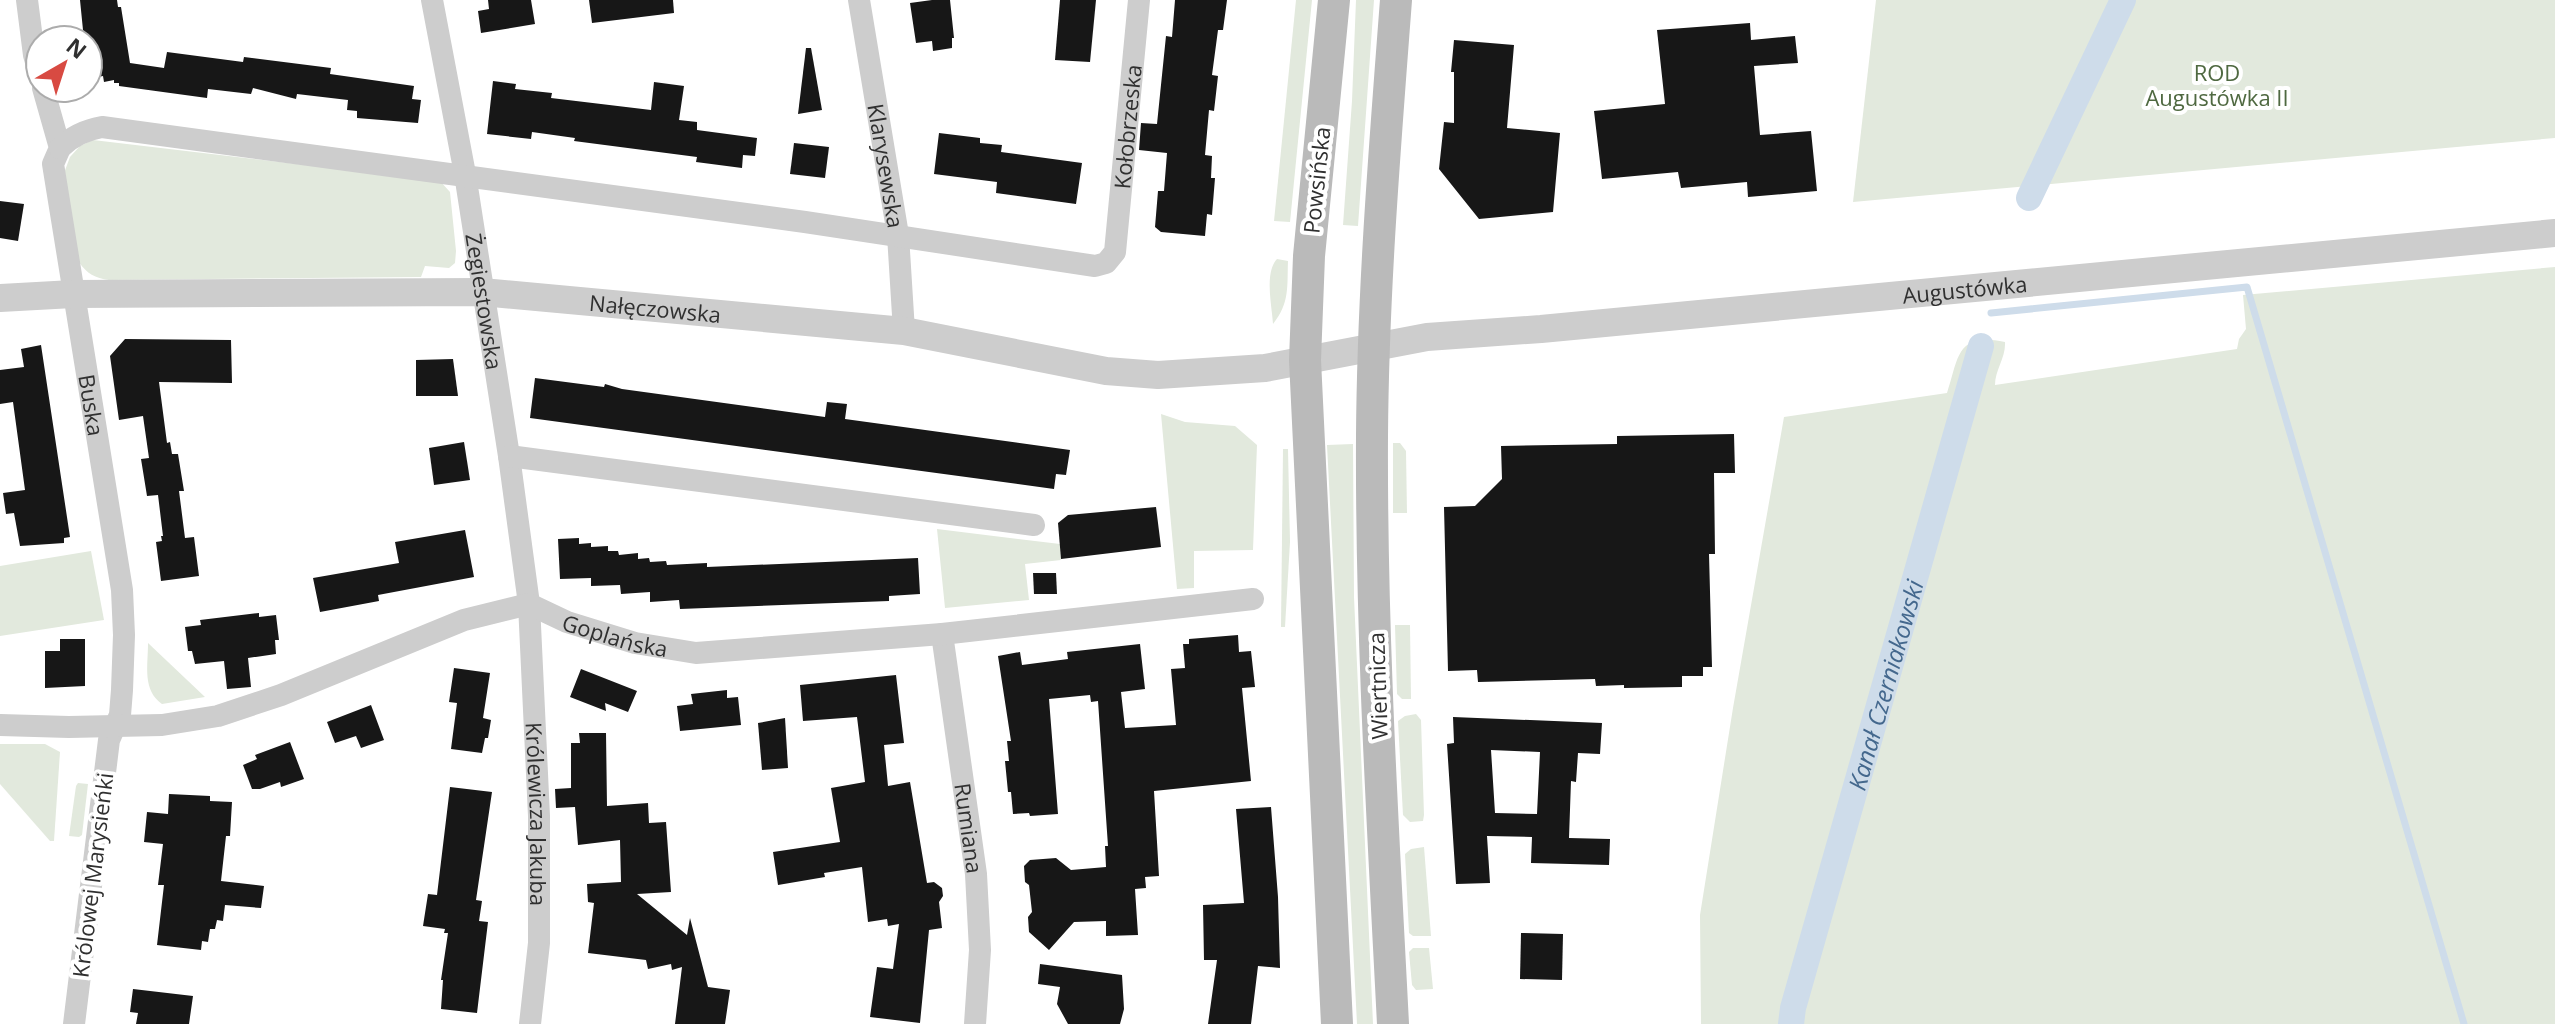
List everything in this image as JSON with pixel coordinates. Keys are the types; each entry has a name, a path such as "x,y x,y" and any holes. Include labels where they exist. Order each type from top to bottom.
{"main road":[{"name":"Powsińska","path":"1305,360 1309,256 1334,0"},
{"path":"1374,347 1378,240 1396,0"},
{"name":"Wiertnicza","path":"1374,347 1373,602 1393,1024"},
{"path":"1305,360 1337,1024"}],"street":[{"path":"27,0 30,24"},
{"name":"Żegiestowska","path":"432,0 465,174 529,604"},
{"name":"Klarysewska","path":"859,0 898,235 904,331"},
{"name":"Kołobrzeska","path":"898,235 1095,266 1106,263 1115,252 1139,0"},
{"name":"Buska","path":"48,104 60,148 53,164 122,590 123,676 120,715 115,726"},
{"path":"60,148 86,130 102,127 898,235"},
{"name":"Augustówka","path":"1305,360 1427,337 1541,329 2555,233"},
{"name":"Nałęczowska","path":"0,298 73,294 482,292 904,331 1133,375 1246,370 1305,360"},
{"path":"509,456 1034,525"},
{"name":"Goplańska","path":"529,604 567,622 635,643 696,653 942,634 1253,599"},
{"path":"0,725 162,725 218,716 281,695 464,620 529,604"},
{"name":"Królewicza Jakuba","path":"529,604 539,816 539,943 530,1024"},
{"name":"Rumiana","path":"942,634 976,874 980,950 975,1024"},
{"name":"Królowej Marysieńki","path":"74,1024 107,753 115,726"}],"green space":[{"path":"1296,0 1312,0 1290,222 1274,221"},
{"path":"1356,0 1374,0 1358,226 1343,225"},
{"name":"ROD Augustówka II","path":"1876,0 2555,0 2555,138 1853,202"},
{"path":"93,140 440,181 450,192 455,263 449,268 425,266 421,277 100,278 88,272 79,262 64,173 70,157 80,146"},
{"path":"1277,259 1288,261 1287,286 1285,301 1273,324 1270,281"},
{"path":"2555,267 2555,1024 1701,1024 1700,915 1784,417 1947,393 1962,350 1977,341 2005,342 1995,385 2237,349 2246,329 2243,295"},
{"path":"1161,414 1185,422 1235,426 1257,445 1253,550 1194,551 1194,588 1177,589"},
{"path":"1393,443 1400,443 1406,451 1407,513 1393,513"},
{"path":"1353,444 1354,597 1373,1024 1357,1024 1327,445"},
{"path":"1283,449 1288,449 1290,542 1285,627 1281,627"},
{"path":"937,529 1060,544 1061,560 1025,564 1029,600 945,608"},
{"path":"91,551 104,620 0,636 0,566"},
{"path":"1395,625 1410,625 1411,699 1402,699 1397,694"},
{"path":"148,643 205,697 162,704 149,685"},
{"path":"1416,714 1421,720 1424,815 1423,821 1410,822 1403,815 1398,721"},
{"path":"0,744 45,744 60,752 54,841 50,841 0,784"},
{"path":"78,783 88,784 82,835 79,837 69,836"},
{"path":"1424,847 1431,936 1413,936 1409,933 1405,854 1411,849"},
{"path":"1413,948 1429,948 1433,989 1416,990 1412,985 1409,952"}],"building":[{"path":"80,0 117,0 118,7 121,7 130,63 164,68 167,52 243,62 244,57 331,68 330,74 414,86 412,99 421,100 418,123 357,118 357,111 347,110 348,100 297,94 296,99 253,88 251,94 208,89 207,98 119,86 114,80 104,82 104,24 82,24"},
{"path":"488,0 531,0 535,24 481,33 478,11 489,9"},
{"path":"589,0 673,0 674,13 592,23"},
{"path":"950,0 954,38 952,48 933,51 932,41 916,43 910,3"},
{"path":"1060,0 1096,0 1090,62 1055,60"},
{"path":"1175,0 1227,0 1223,30 1218,30 1212,75 1218,76 1214,111 1209,110 1205,155 1212,156 1211,178 1215,178 1212,215 1207,214 1205,236 1161,232 1155,227 1158,191 1164,191 1167,153 1139,150 1141,123 1157,124 1166,36 1172,37"},
{"path":"1750,23 1751,40 1795,36 1798,63 1754,66 1760,135 1811,131 1817,191 1748,197 1747,182 1681,188 1678,172 1602,179 1594,111 1665,104 1657,30"},
{"path":"1454,40 1514,45 1507,128 1560,133 1553,212 1479,219 1439,169 1444,122 1454,123 1454,72 1451,72"},
{"path":"806,48 811,48 822,110 798,114"},
{"path":"493,81 516,84 515,89 552,93 551,98 651,110 654,82 684,86 679,120 697,122 697,130 757,138 755,156 743,155 742,168 696,162 697,157 574,141 575,138 532,132 531,139 487,134"},
{"path":"939,133 980,138 980,143 1002,145 1001,152 1082,163 1076,204 996,193 997,182 934,174"},
{"path":"794,143 829,147 825,178 790,174"},
{"path":"0,201 24,204 18,241 0,238"},
{"path":"125,339 231,340 232,383 159,382 167,443 170,442 172,454 178,454 184,491 179,491 185,538 194,537 199,576 161,581 156,542 162,541 163,536 158,495 147,496 141,459 149,458 143,416 119,420 110,356"},
{"path":"41,345 70,537 64,538 64,543 20,546 14,513 6,514 3,493 25,490 13,402 0,404 0,370 24,367 21,349"},
{"path":"453,359 458,396 416,396 416,360"},
{"path":"535,378 604,387 605,384 622,389 825,417 827,402 847,404 845,419 1070,450 1066,475 1056,474 1054,489 530,418"},
{"path":"1734,434 1735,473 1714,473 1715,554 1709,554 1712,667 1703,667 1703,676 1682,676 1682,687 1624,688 1624,685 1596,686 1595,679 1478,682 1477,670 1448,671 1444,507 1475,506 1502,479 1501,446 1617,444 1617,436"},
{"path":"464,442 470,480 434,485 429,448"},
{"path":"1156,507 1161,547 1061,559 1058,523 1068,515"},
{"path":"465,530 474,577 378,595 379,601 320,612 313,578 399,563 395,542"},
{"path":"579,538 579,544 608,546 608,551 618,551 619,555 638,553 638,559 666,561 667,565 707,563 707,567 918,558 920,594 889,596 889,601 680,609 679,600 650,602 650,592 621,594 620,585 591,586 591,578 560,579 558,539"},
{"path":"1033,573 1056,573 1057,594 1034,594"},
{"path":"259,613 259,617 276,615 279,640 275,640 276,654 248,658 251,687 227,689 224,661 195,664 192,651 188,651 185,627 201,625 200,620"},
{"path":"1238,635 1239,652 1251,651 1255,687 1242,688 1251,781 1154,791 1159,876 1145,877 1146,888 1135,889 1138,935 1106,936 1106,921 1074,922 1049,950 1029,932 1028,917 1032,912 1024,866 1030,860 1056,858 1071,870 1106,867 1105,846 1108,846 1098,701 1091,702 1090,695 1049,699 1058,814 1013,814 1005,761 1009,761 1007,741 1011,741 998,656 1020,652 1022,665 1068,659 1067,652 1140,644 1145,689 1121,692 1125,728 1176,725 1171,669 1185,668 1183,644 1189,644 1189,639"},
{"path":"60,639 85,639 85,686 45,688 45,651 60,651"},
{"path":"454,668 490,673 483,718 491,720 482,753 451,749 457,703 449,702"},
{"path":"581,669 637,691 628,712 605,703 606,711 570,697"},
{"path":"896,675 904,743 884,745 888,786 910,782 927,883 934,882 942,888 943,896 939,902 942,928 929,930 920,1023 870,1017 877,967 893,969 899,924 888,926 887,919 868,922 862,867 778,885 773,852 840,842 831,788 865,782 857,717 803,721 800,685"},
{"path":"727,690 727,698 738,697 741,725 680,731 677,706 693,704 691,694"},
{"path":"371,705 384,740 361,748 356,736 335,743 327,722"},
{"path":"1453,717 1602,723 1600,754 1578,753 1576,782 1571,781 1569,838 1610,839 1609,865 1531,863 1532,837 1487,836 1490,883 1456,884 1447,744 1454,743","holes":["1491,750 1540,752 1537,814 1495,813"]},
{"path":"785,718 788,768 762,770 758,723"},
{"path":"579,733 606,733 607,806 648,803 649,823 666,822 671,892 637,894 687,935 690,918 708,987 730,990 725,1024 675,1024 682,967 672,970 671,964 648,969 646,960 588,953 594,903 588,902 587,884 621,882 620,840 578,845 575,807 556,808 555,789 571,788 571,743 580,743"},
{"path":"290,742 304,779 281,787 280,782 252,789 243,765 257,759 255,755"},
{"path":"450,787 492,792 476,900 482,901 479,921 488,922 477,1013 441,1009 441,980 448,933 444,933 445,929 423,926 428,894 437,895"},
{"path":"169,794 210,796 210,801 232,802 230,836 226,836 221,881 264,886 261,908 225,905 223,921 217,920 215,929 210,929 208,942 202,941 201,950 157,945 164,885 158,885 163,844 144,842 147,812 168,814"},
{"path":"1271,807 1280,968 1258,966 1251,1024 1208,1024 1217,960 1204,960 1203,905 1244,903 1236,809"},
{"path":"1521,933 1563,934 1562,980 1520,979"},
{"path":"1040,964 1122,975 1124,1009 1120,1024 1068,1024 1057,1004 1060,987 1038,984"},
{"path":"133,989 193,996 189,1024 136,1024 138,1013 130,1012"}],"waterway":[{"name":"Kanał Czerniakowski","path":"2029,198 2123,0"},
{"path":"1991,313 2247,287 2464,1024"},
{"name":"Kanał Czerniakowski","path":"1791,1024 1981,346"}]}
